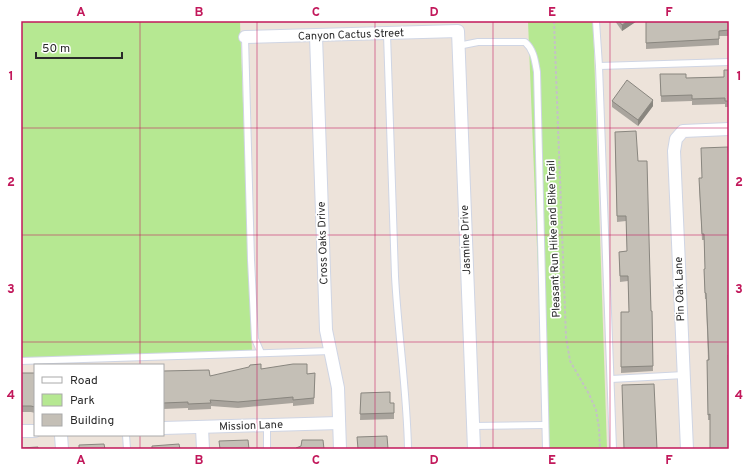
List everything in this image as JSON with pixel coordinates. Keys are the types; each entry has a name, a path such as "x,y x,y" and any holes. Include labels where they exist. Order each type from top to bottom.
{"street":[{"name":"Canyon Cactus Street","path":"244,37 458,31"},
{"name":"Jasmine Drive","path":"458,31 474,449"},
{"name":"Cross Oaks Drive","path":"316,36 326,330 338,388 340,449"},
{"name":"Pin Oak Lane","path":"687,449 674,151 676,139 682,131 729,129"},
{"name":"Mission Lane","path":"164,428 339,423"},
{"path":"202,428 203,449"},
{"path":"21,431 34,431"},
{"path":"61,436 62,449"}],"lane":[{"path":"596,21 599,66 613,449"},
{"path":"387,34 395,276 407,413 408,449"},
{"path":"244,37 255,339 260,353"},
{"path":"458,46 478,42 525,42 531,48 534,57 537,72 546,449"},
{"path":"599,66 729,62"},
{"path":"21,361 331,351"},
{"path":"610,379 684,375"},
{"path":"474,426 545,425"},
{"path":"267,426 267,449"},
{"path":"126,436 127,449"}],"path":[{"name":"Pleasant Run Hike and Bike Trail","path":"554,21 566,337 570,362 589,394 596,410 600,449"}],"green space":[{"path":"21,21 240,21 252,352 21,359"},
{"path":"528,21 593,21 607,449 545,449"}],"building":[{"path":"619,21 628,21 622,25"},
{"path":"646,21 729,21 729,30 719,31 719,39 646,43"},
{"path":"724,70 729,70 729,101 725,101 725,98 692,99 692,95 661,96 660,74 686,74 686,78 724,77"},
{"path":"627,80 653,100 638,120 612,101"},
{"path":"636,131 638,161 647,161 653,366 621,367 621,312 629,312 628,276 620,276 619,252 627,251 626,216 617,216 615,132"},
{"path":"728,147 729,449 710,449 707,360 709,360 704,269 704,234 702,234 699,178 702,178 701,148"},
{"path":"261,364 261,369 293,364 307,364 307,374 315,373 314,398 293,400 293,397 238,402 210,400 211,403 188,404 188,402 164,403 164,371 209,370 210,376 249,367 250,365"},
{"path":"21,373 34,373 34,407 21,406"},
{"path":"654,384 657,449 624,449 622,385"},
{"path":"390,392 390,403 394,403 394,413 360,414 361,393"},
{"path":"387,436 388,449 358,449 357,437"},
{"path":"248,440 249,449 220,449 219,441"},
{"path":"302,440 323,440 324,449 296,449 301,446"},
{"path":"104,444 105,449 79,449 79,445"},
{"path":"179,444 180,449 152,449 152,446"},
{"path":"38,447 38,449 21,449 21,448"}]}
